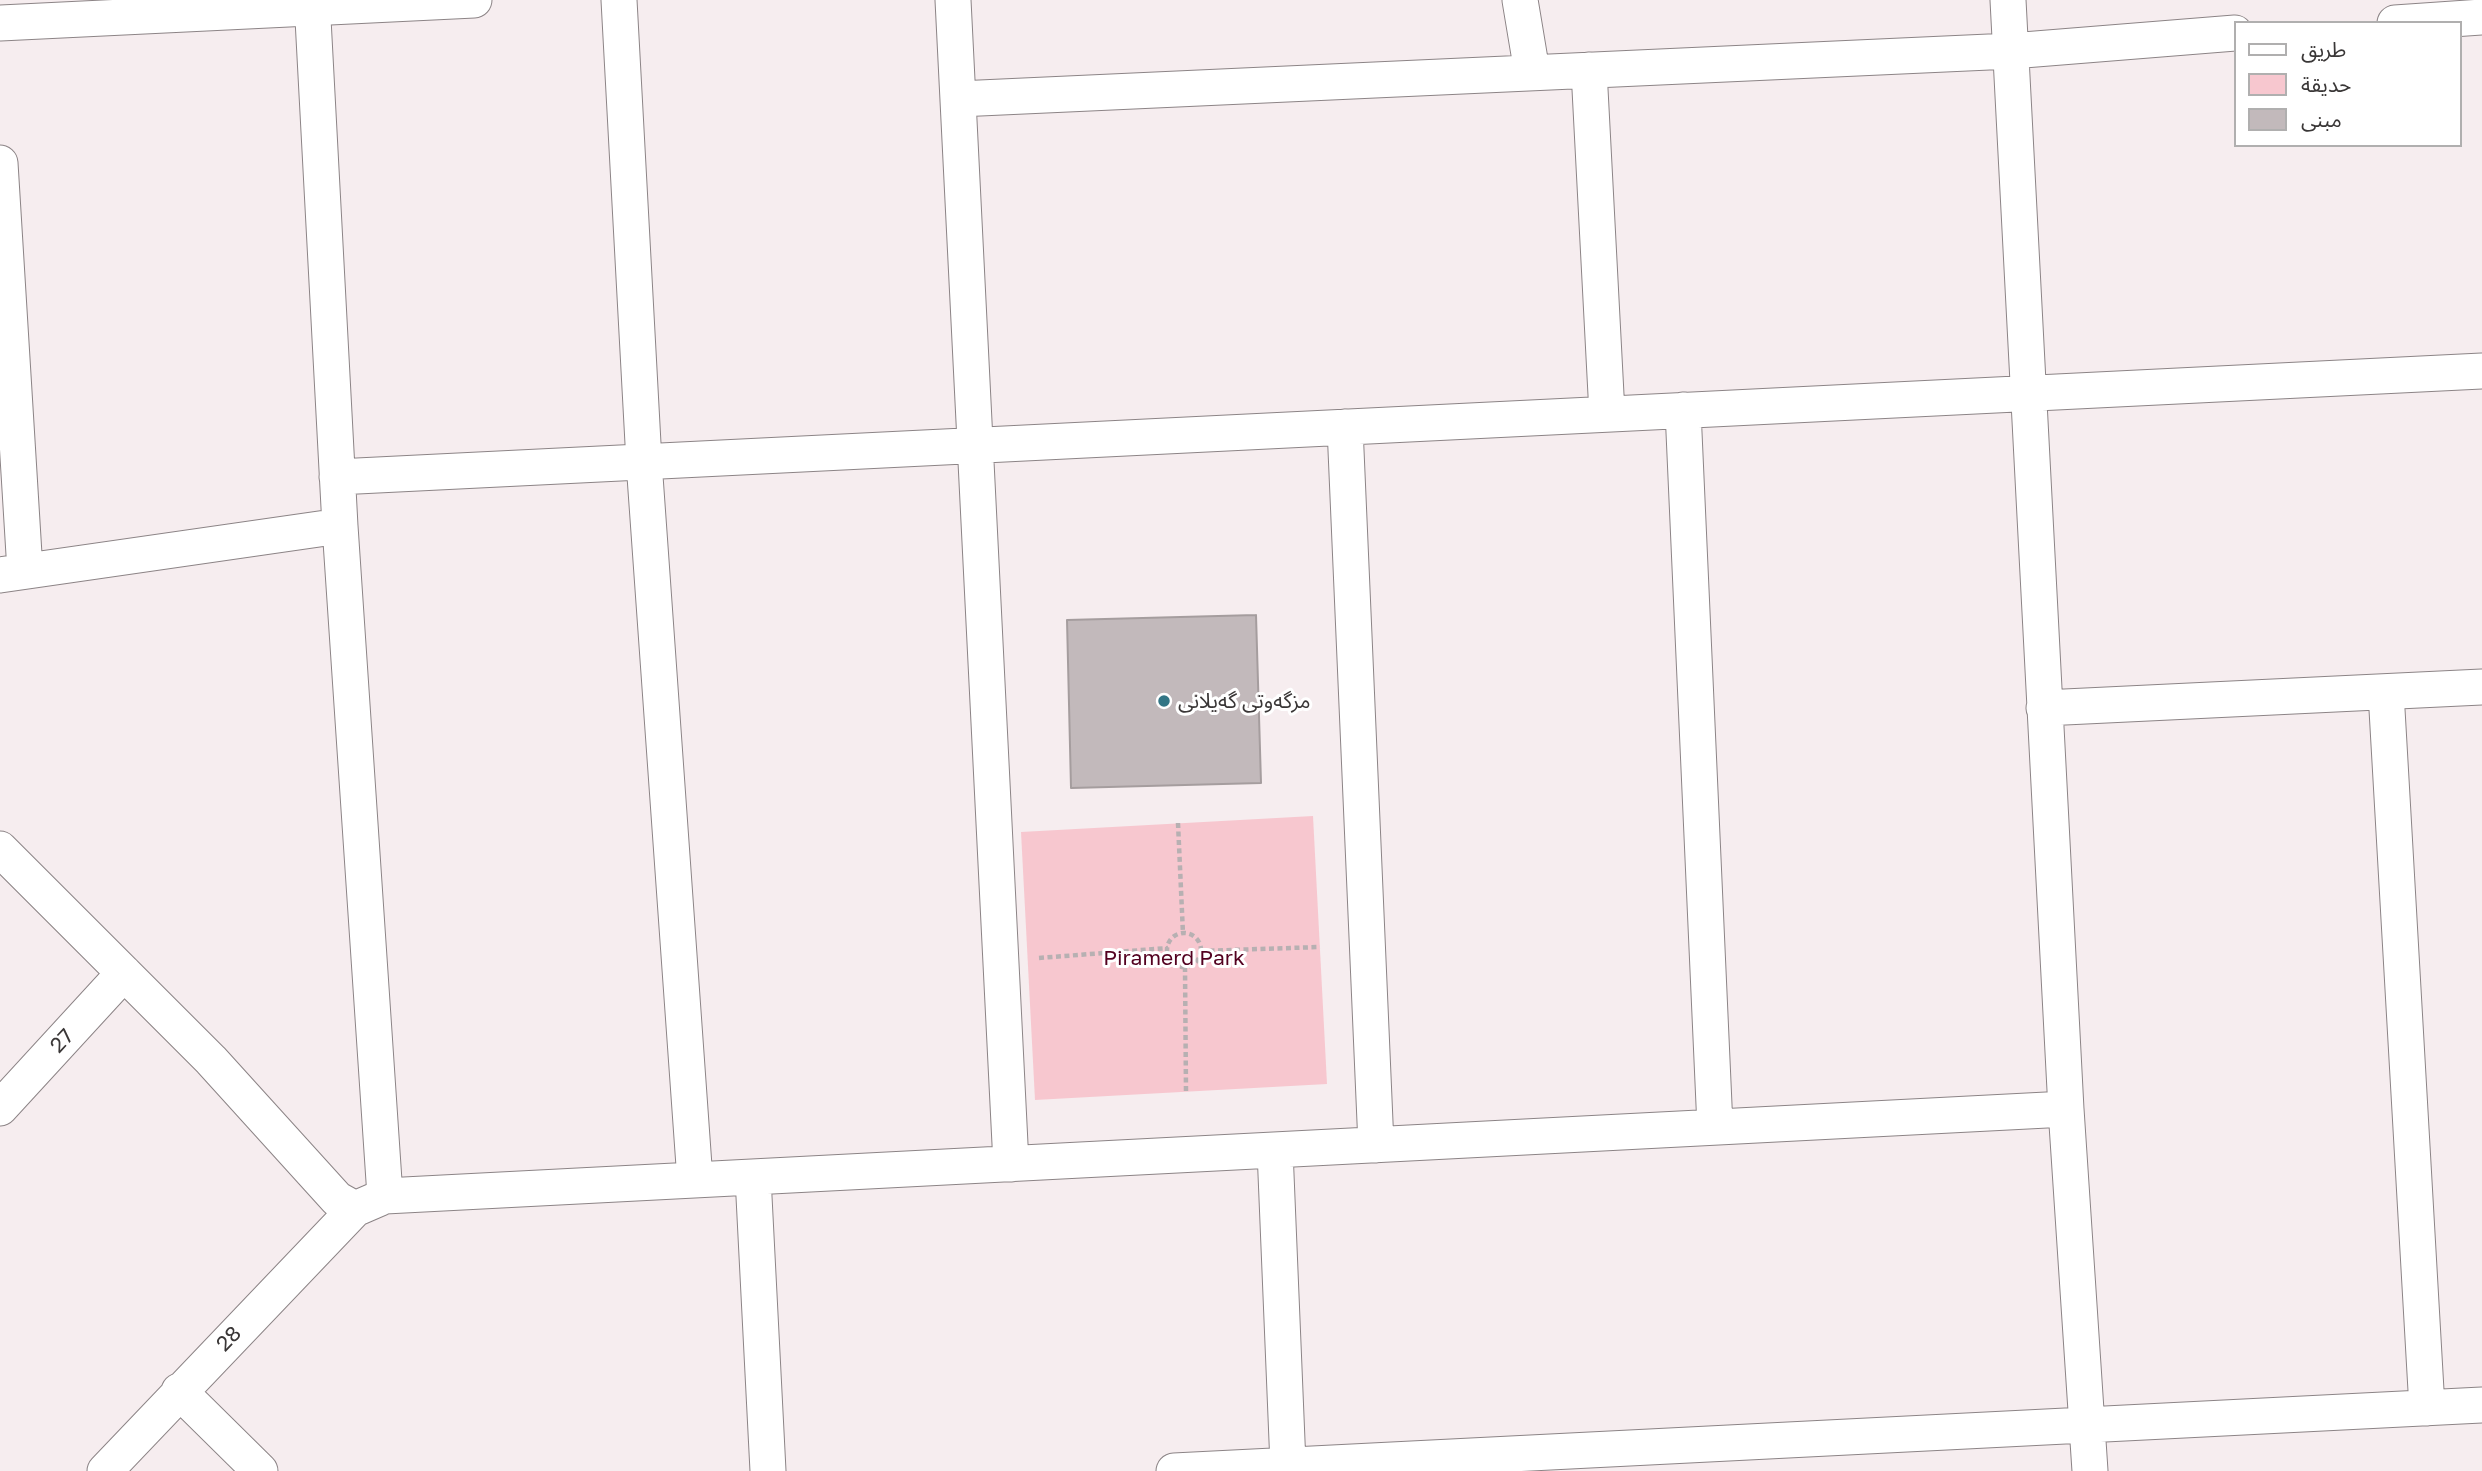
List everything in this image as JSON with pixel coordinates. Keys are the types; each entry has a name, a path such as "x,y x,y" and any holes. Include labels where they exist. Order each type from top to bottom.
{"street":[{"path":"0,23 313,4 474,0"},
{"path":"619,0 644,462 695,1180"},
{"path":"953,0 1011,1164"},
{"path":"1520,0 1532,72"},
{"path":"2008,0 2066,1109 2090,1471"},
{"path":"313,4 340,526 370,1202"},
{"path":"2424,21 2482,17"},
{"path":"958,99 2011,51 2234,33"},
{"path":"1588,70 1607,414"},
{"path":"0,163 12,573 340,526"},
{"path":"337,477 2482,370"},
{"path":"1683,410 1716,1127"},
{"path":"1345,427 1376,1144"},
{"path":"2044,708 2482,687"},
{"path":"2386,692 2427,1408"},
{"path":"0,849 211,1060 337,1199 370,1202 695,1180 2066,1109"},
{"name":"27","path":"0,1108 124,973"},
{"path":"1275,1150 1288,1465"},
{"path":"753,1177 768,1471"},
{"name":"28","path":"105,1471 179,1391 370,1202"},
{"path":"179,1391 260,1471"},
{"path":"1174,1471 1288,1465 1421,1465 1751,1457 2087,1426 2482,1405"}],"path":[{"path":"1178,823 1183,933"},
{"path":"1183,933 1195,937 1200,943 1201,951 1198,960 1185,967 1174,963 1168,948 1172,938 1183,933"},
{"path":"1201,951 1320,947"},
{"path":"1002,961 1168,948"},
{"path":"1185,967 1186,1092"}],"green space":[{"name":"Piramerd Park","path":"1313,816 1327,1084 1035,1100 1021,832"}],"building":[{"name":"مزگەوتی گەیلانی","path":"1256,615 1261,783 1071,788 1067,620"}],"place":[{"name":"مزگەوتی گەیلانی","path":"1164,701"}]}
